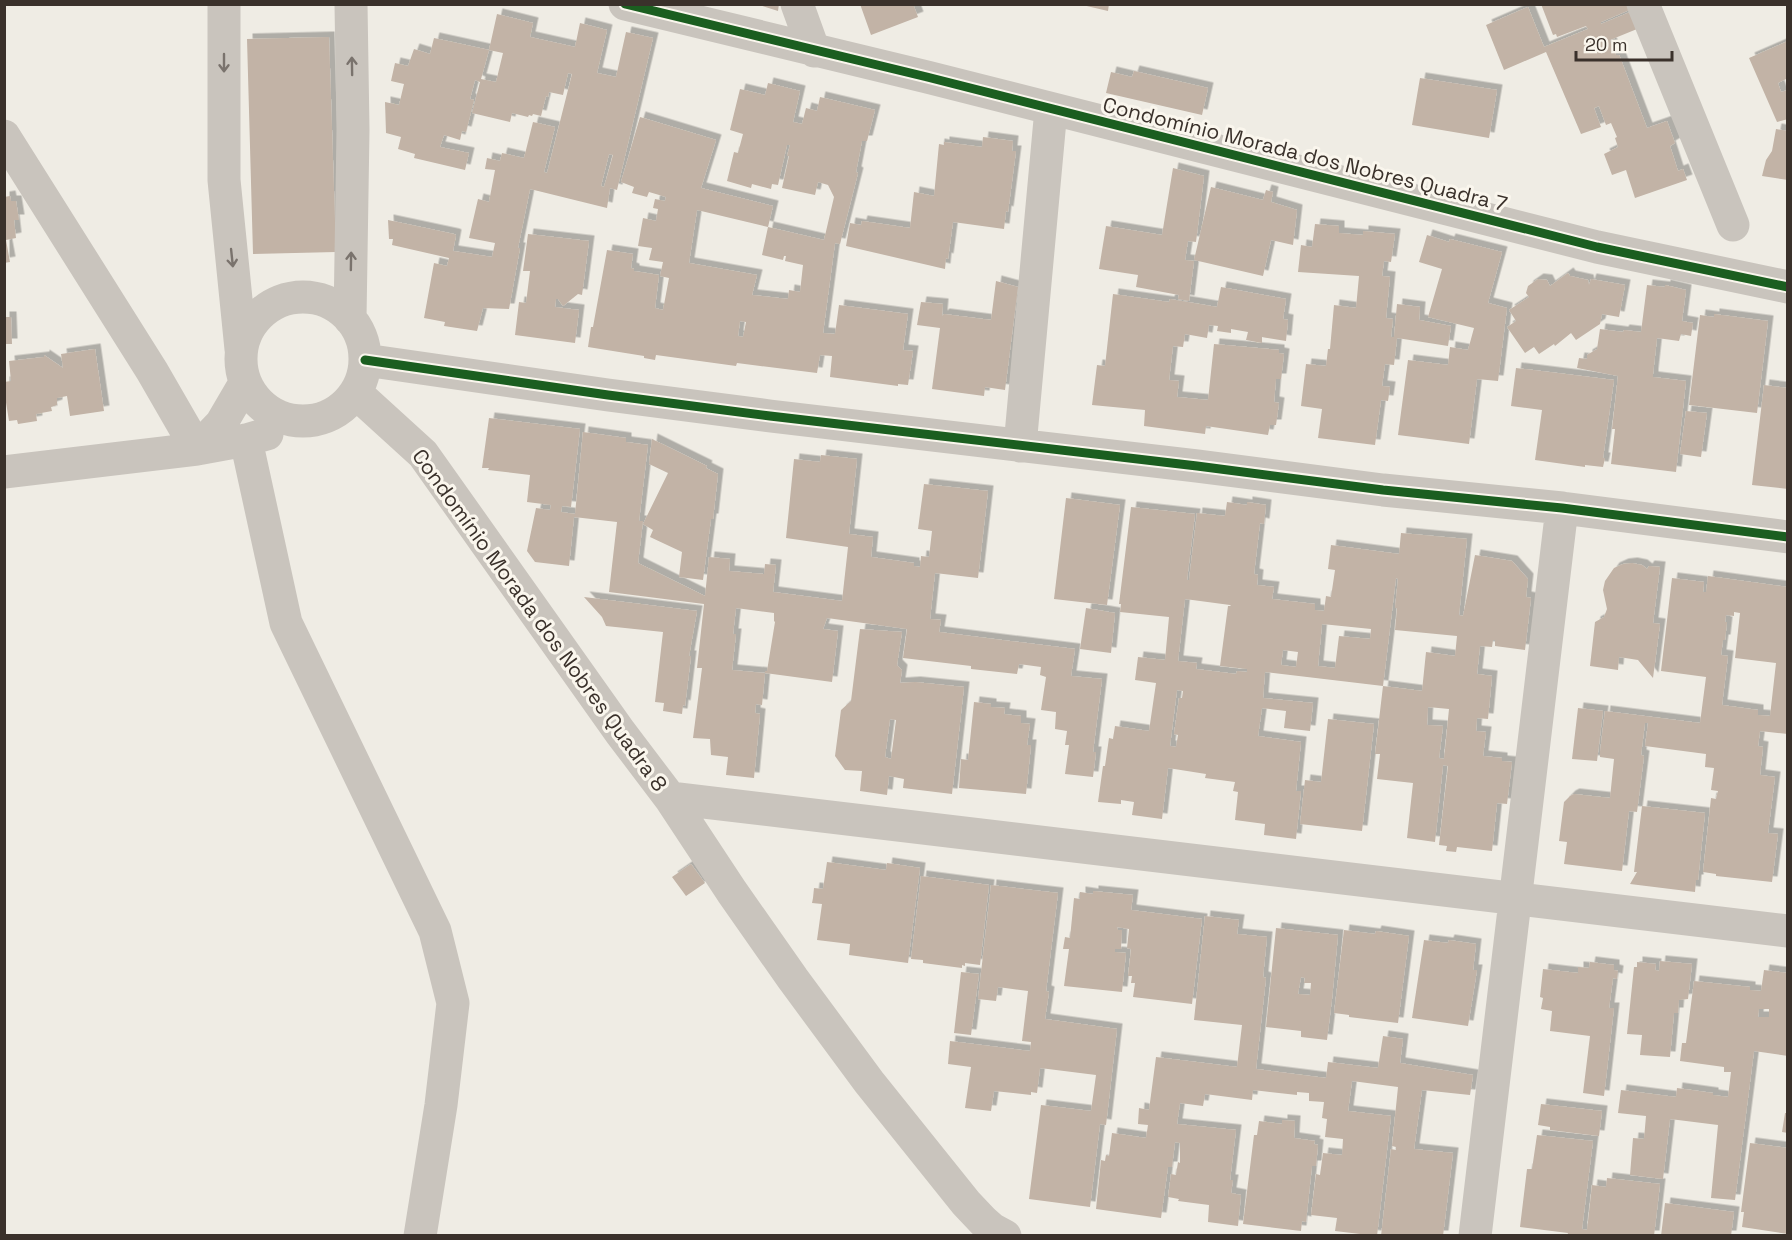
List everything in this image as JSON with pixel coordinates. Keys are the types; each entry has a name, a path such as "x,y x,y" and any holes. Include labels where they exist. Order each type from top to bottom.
{"street":[{"path":"224,4 224,180 241,364 245,383 256,400 270,412 288,420 308,422 327,417 343,407 356,393 363,374 365,360 360,336 350,319 336,307 317,299 298,297 279,302 262,312 250,326 241,349"},
{"path":"350,319 353,130 351,4"},
{"name":"Condomínio Morada dos Nobres Quadra 7","path":"625,4 1597,247 1788,287"},
{"path":"797,4 814,51"},
{"path":"1643,4 1733,225"},
{"path":"1020,446 1051,109"},
{"path":"4,136 152,371 197,449"},
{"path":"365,360 608,395 1788,537"},
{"path":"197,449 220,424 245,383"},
{"name":"Condomínio Morada dos Nobres Quadra 8","path":"356,393 423,454 620,732 670,798 786,969 869,1082 966,1203 984,1222 1005,1236"},
{"path":"4,472 197,449 246,440 271,432 288,420"},
{"path":"246,440 286,622 435,931 453,1003 441,1105 420,1236"},
{"path":"1475,1236 1562,508"},
{"path":"670,798 1788,931"}],"building":[{"path":"756,4 779,4 778,11"},
{"path":"860,4 913,4 918,17 871,35"},
{"path":"1078,4 1109,4 1108,11"},
{"path":"1541,4 1633,4 1634,8 1601,24 1635,10 1642,27 1610,40 1616,55 1620,57 1647,128 1667,121 1675,143 1670,146 1678,171 1683,169 1687,180 1635,198 1626,170 1612,175 1604,154 1618,147 1615,138 1617,137 1611,123 1606,125 1599,106 1594,108 1601,127 1581,134 1546,52 1504,70 1486,25 1528,7 1544,47 1588,29 1586,26 1557,37 1556,34 1553,35"},
{"path":"497,14 533,23 530,37 575,47 580,23 607,30 597,73 616,77 626,32 653,38 617,190 610,188 607,208 530,189 509,309 483,308 477,331 444,326 445,322 424,318 434,263 447,266 449,258 392,245 393,239 389,239 388,220 454,234 456,235 453,251 492,257 495,243 469,238 478,199 489,202 495,170 485,169 487,158 500,161 502,153 524,158 533,122 555,127 544,172 547,173 572,74 568,73 563,95 549,92 548,97 546,96 541,116 533,114 528,117 512,113 510,122 472,113 480,82 475,80 470,99 474,100 466,132 462,131 460,140 444,135 440,147 469,153 465,170 414,158 415,154 398,149 401,137 386,133 385,102 399,105 404,84 391,81 395,63 408,66 414,49 430,54 434,38 489,50","holes":["489,50 503,53 496,82 481,79","609,154 613,155 604,187 601,186"]},
{"path":"329,37 336,252 253,254 247,39"},
{"path":"1788,41 1788,78 1778,83 1781,92 1788,90 1788,119 1777,122 1749,58"},
{"path":"1134,71 1208,88 1202,115 1106,93 1111,72 1132,77"},
{"path":"1420,78 1497,90 1489,138 1412,125"},
{"path":"768,83 800,91 793,122 802,124 806,108 817,111 820,97 875,110 867,141 862,141 856,172 858,173 840,244 835,243 823,333 835,334 839,305 908,314 903,350 913,351 908,385 898,384 898,386 830,377 832,356 820,355 817,373 737,363 736,366 656,355 655,360 644,358 644,356 588,347 607,250 633,254 631,268 634,271 659,275 655,308 663,310 669,278 660,276 663,262 649,260 652,248 638,246 643,218 656,221 658,209 653,208 655,199 665,201 666,197 649,192 647,197 632,193 634,187 621,182 640,117 716,140 701,188 773,206 768,227 824,240 834,197 828,185 818,182 815,195 782,188 790,145 787,145 778,185 772,184 771,189 752,184 751,188 727,181 734,152 738,153 743,134 730,130 740,89 765,95","holes":["697,210 768,227 762,255 783,260 786,256 785,261 803,265 800,292 789,290 788,299 752,295 757,275 689,263","740,321 746,322 743,337 738,336"]},
{"path":"1776,129 1788,131 1788,180 1762,176 1766,160 1772,151"},
{"path":"983,137 1013,141 1012,151 1016,151 1004,229 953,222 945,269 846,246 850,223 861,225 862,221 910,228 914,192 934,196 939,144 944,145 944,142 982,147"},
{"path":"1173,168 1204,176 1196,242 1188,241 1185,260 1194,261 1189,301 1178,299 1179,295 1136,287 1138,275 1099,269 1106,226 1162,235"},
{"path":"1211,187 1263,200 1266,190 1273,192 1271,202 1297,210 1293,245 1271,240 1263,276 1194,260"},
{"path":"10,196 11,201 16,201 19,220 14,220 16,238 6,240 10,262 4,263 4,197"},
{"path":"1315,224 1339,226 1339,233 1363,235 1363,231 1395,234 1391,262 1384,261 1382,276 1390,277 1386,318 1393,319 1391,337 1394,337 1397,304 1420,307 1419,320 1451,326 1448,346 1397,338 1394,365 1385,364 1382,386 1390,387 1388,401 1381,400 1375,445 1318,438 1322,409 1301,406 1306,364 1326,366 1334,305 1356,308 1359,276 1298,272 1301,245 1312,247"},
{"path":"528,234 589,241 582,295 578,294 563,306 556,299 555,307 579,310 575,343 515,335 519,302 526,303 530,271 523,271"},
{"path":"1427,235 1449,242 1450,239 1502,252 1488,303 1507,308 1498,381 1477,379 1469,444 1398,435 1408,360 1448,365 1450,347 1468,350 1474,328 1428,317 1442,269 1419,262"},
{"path":"1568,273 1570,276 1588,280 1589,285 1591,279 1625,285 1619,317 1602,314 1600,324 1576,340 1571,333 1555,346 1554,344 1539,354 1534,347 1525,353 1507,327 1516,321 1509,310 1529,297 1526,293 1528,286 1538,279 1547,280 1550,286"},
{"path":"996,281 1018,287 1005,390 985,387 984,396 932,389 940,328 917,325 921,302 943,304 942,316 944,314 991,320"},
{"path":"1647,285 1665,287 1665,285 1686,290 1682,321 1693,323 1691,336 1681,334 1679,341 1657,338 1653,377 1686,381 1676,472 1611,464 1618,376 1577,368 1579,358 1587,359 1587,355 1597,349 1600,329 1641,332"},
{"path":"1221,287 1286,299 1283,319 1288,320 1286,341 1262,337 1262,343 1246,340 1248,332 1231,329 1231,333 1217,331 1218,326 1209,325 1207,338 1185,334 1183,347 1173,346 1169,380 1179,381 1177,397 1208,400 1214,344 1279,350 1279,353 1284,354 1281,379 1276,379 1274,402 1279,403 1276,425 1270,425 1268,435 1206,426 1205,434 1144,426 1145,410 1092,405 1097,365 1105,366 1113,294 1169,302 1170,299 1217,307"},
{"path":"1714,314 1768,321 1757,413 1689,405 1700,315 1714,317"},
{"path":"4,317 11,317 12,344 4,344"},
{"path":"95,349 104,411 70,416 67,396 57,398 57,405 51,407 52,411 36,414 37,421 18,424 17,420 9,421 4,382 11,381 9,361 44,357 44,355 63,368 61,354"},
{"path":"1516,368 1614,380 1603,467 1585,465 1585,467 1535,460 1542,410 1511,406"},
{"path":"1764,385 1788,388 1788,489 1752,485"},
{"path":"1686,411 1707,413 1701,457 1680,454"},
{"path":"489,418 580,429 571,507 562,506 561,512 575,514 583,432 626,438 626,442 648,445 639,521 643,521 638,563 705,596 709,557 730,559 729,571 764,574 765,564 776,565 773,592 842,601 848,547 786,538 794,459 820,462 821,455 857,459 849,534 873,537 871,557 914,563 914,566 920,567 921,556 929,557 932,531 918,529 924,484 988,491 978,578 935,573 930,619 941,620 939,632 1075,649 1071,676 1102,679 1093,752 1096,752 1093,777 1065,774 1069,745 1065,745 1067,731 1055,729 1056,712 1041,710 1046,677 1040,675 1041,667 1019,664 1017,674 903,658 907,629 827,618 823,629 838,631 832,682 765,673 762,705 756,704 755,713 760,714 754,778 726,775 728,757 711,755 710,739 693,738 702,668 697,668 704,604 609,592 617,522 574,517 569,566 535,562 527,551 536,508 550,510 551,505 527,502 530,475 482,468","holes":["736,608 774,613 775,622 765,673 732,670"]},
{"path":"652,439 707,466 706,468 718,474 703,580 679,577 682,552 650,537 653,530 643,524 668,473 649,464"},
{"path":"1066,498 1120,505 1107,605 1054,599"},
{"path":"1227,502 1266,505 1264,524 1260,523 1254,574 1258,575 1257,585 1274,587 1272,599 1315,604 1315,610 1324,611 1326,596 1331,597 1335,570 1328,569 1331,545 1399,554 1401,533 1467,539 1459,615 1463,616 1475,555 1512,561 1528,579 1526,597 1531,598 1525,650 1495,646 1495,640 1493,640 1492,647 1480,646 1477,674 1492,676 1488,719 1477,718 1476,731 1486,732 1483,756 1502,758 1502,761 1512,762 1507,804 1497,803 1492,851 1457,847 1456,852 1446,851 1447,846 1439,845 1448,766 1443,765 1435,842 1407,838 1413,783 1377,779 1380,754 1375,754 1383,686 1265,672 1263,698 1313,703 1310,731 1284,728 1286,711 1262,708 1258,736 1301,742 1296,791 1301,791 1296,839 1264,835 1265,824 1235,820 1238,792 1233,791 1235,782 1205,778 1206,774 1168,768 1162,819 1132,815 1134,802 1121,800 1121,804 1098,802 1109,738 1113,739 1115,726 1149,731 1156,683 1135,680 1138,657 1165,660 1169,617 1120,612 1121,604 1119,604 1131,507 1195,514 1187,580 1189,580 1197,513 1225,516","holes":["1396,578 1398,579 1395,630 1457,636 1455,656 1426,652 1422,691 1383,686","1185,599 1230,605 1228,606 1220,666 1247,669 1247,672 1237,671 1236,674 1196,669 1197,663 1178,661","1322,624 1371,629 1370,639 1339,636 1335,668 1318,666","1283,650 1298,652 1296,667 1281,665","1177,690 1183,691 1182,698 1179,698 1174,734 1178,735 1176,747 1170,746","1428,707 1449,709 1444,759 1439,758 1443,726 1427,725"]},
{"path":"1632,563 1642,565 1647,569 1649,566 1660,567 1653,623 1660,624 1653,678 1638,660 1619,657 1618,670 1590,666 1595,622 1604,617 1607,609 1603,590 1605,581 1614,568"},
{"path":"1708,576 1788,587 1788,734 1760,731 1758,746 1763,747 1760,775 1775,777 1768,833 1778,834 1772,882 1716,876 1716,874 1703,872 1711,798 1716,799 1718,791 1711,790 1714,768 1705,767 1706,754 1645,746 1648,723 1645,723 1641,755 1644,756 1637,812 1629,811 1622,871 1564,864 1567,842 1559,841 1564,802 1574,794 1610,798 1614,759 1600,757 1605,711 1700,723 1706,677 1661,671 1672,578 1704,582 1703,592 1706,592","holes":["1734,612 1740,613 1735,658 1776,663 1770,716 1758,715 1758,710 1722,705 1728,656 1721,655 1723,640 1725,640 1726,615 1734,616"]},
{"path":"584,597 697,611 689,656 691,656 685,706 683,705 682,714 663,711 664,703 655,702 663,632 606,626 602,617"},
{"path":"1086,608 1115,613 1111,653 1080,649"},
{"path":"860,629 902,632 897,665 902,670 900,683 915,682 964,687 952,794 903,788 904,779 889,776 887,795 860,791 862,771 845,770 835,756 841,710 851,701","holes":["890,719 896,720 891,759 885,757"]},
{"path":"974,702 1005,708 1004,714 1021,716 1021,723 1030,724 1027,745 1031,745 1026,794 959,788 961,759 968,760"},
{"path":"1578,708 1603,711 1597,761 1572,759"},
{"path":"1328,719 1374,724 1362,831 1300,824 1305,780 1321,782"},
{"path":"1642,806 1705,813 1695,892 1630,884 1637,872 1634,872"},
{"path":"827,862 886,870 887,863 920,868 908,963 849,955 850,944 817,940 822,904 812,903 814,888 823,889"},
{"path":"691,864 705,883 686,896 672,877"},
{"path":"921,876 989,885 980,965 965,963 962,968 923,963 923,960 911,959"},
{"path":"991,885 1058,893 1046,991 1049,992 1045,1019 1117,1029 1106,1125 1100,1124 1090,1207 1029,1199 1041,1105 1091,1111 1096,1075 1040,1068 1037,1093 1031,1092 1031,1095 994,1091 991,1111 965,1108 971,1067 948,1064 950,1041 1030,1051 1031,1042 1022,1041 1028,991 998,987 996,1001 978,999"},
{"path":"1093,891 1133,895 1131,910 1202,919 1192,1004 1133,997 1135,983 1131,983 1132,976 1128,976 1131,949 1127,948 1129,929 1117,927 1118,930 1122,930 1121,949 1115,949 1115,952 1126,953 1122,992 1064,986 1069,949 1063,949 1065,937 1070,938 1074,898 1080,899 1080,892 1093,894"},
{"path":"1205,916 1239,920 1237,934 1267,937 1263,977 1266,978 1256,1069 1326,1078 1328,1062 1378,1068 1383,1036 1403,1039 1400,1063 1473,1075 1470,1095 1422,1090 1414,1149 1453,1153 1443,1236 1381,1236 1391,1149 1396,1150 1396,1147 1392,1146 1398,1087 1352,1081 1348,1111 1391,1116 1377,1236 1335,1231 1337,1218 1311,1215 1316,1174 1320,1175 1323,1153 1342,1155 1343,1139 1325,1137 1327,1119 1322,1118 1324,1102 1309,1101 1309,1093 1297,1092 1297,1095 1253,1090 1252,1100 1205,1094 1203,1106 1180,1103 1177,1124 1236,1130 1230,1180 1233,1180 1231,1193 1241,1195 1238,1226 1208,1222 1209,1205 1178,1201 1179,1199 1168,1197 1171,1174 1176,1175 1178,1162 1180,1163 1180,1143 1175,1142 1172,1167 1168,1167 1161,1218 1096,1209 1101,1160 1105,1161 1106,1155 1109,1156 1112,1133 1146,1138 1148,1125 1138,1124 1139,1108 1149,1110 1156,1057 1237,1067 1242,1025 1194,1020"},
{"path":"1276,928 1338,935 1327,1040 1301,1037 1301,1031 1266,1027","holes":["1301,977 1305,978 1304,983 1311,983 1310,995 1298,994"]},
{"path":"1344,930 1375,934 1376,931 1409,936 1398,1023 1334,1013"},
{"path":"1424,940 1448,943 1449,940 1476,944 1473,970 1477,970 1468,1026 1412,1018"},
{"path":"1660,961 1692,964 1688,999 1679,1000 1678,1013 1674,1013 1670,1057 1640,1055 1642,1035 1627,1034 1634,967 1637,967 1637,962 1656,964 1655,970 1659,971"},
{"path":"1590,962 1614,965 1614,970 1618,971 1617,979 1613,978 1609,1008 1614,1008 1604,1096 1583,1093 1590,1036 1550,1031 1552,1011 1541,1009 1543,969 1578,973 1578,967 1589,968"},
{"path":"1764,970 1788,973 1788,1056 1754,1051 1735,1200 1711,1198 1718,1125 1670,1119 1663,1179 1630,1175 1633,1138 1644,1139 1646,1116 1618,1113 1621,1090 1676,1097 1677,1088 1728,1097 1731,1072 1724,1072 1724,1067 1680,1061 1682,1043 1686,1043 1694,981 1750,987 1750,990 1761,991","holes":["1759,1009 1769,1009 1769,1017 1758,1017"]},
{"path":"961,972 979,974 971,1035 954,1033"},
{"path":"1541,1104 1602,1111 1599,1136 1550,1130 1550,1127 1538,1125"},
{"path":"1785,1113 1788,1113 1788,1133 1782,1132"},
{"path":"1282,1120 1295,1121 1294,1138 1315,1141 1314,1144 1318,1145 1316,1166 1312,1166 1306,1222 1302,1221 1301,1231 1243,1224 1254,1135 1257,1135 1259,1121 1282,1124"},
{"path":"1537,1135 1593,1141 1582,1229 1587,1230 1592,1185 1606,1187 1607,1178 1660,1184 1654,1236 1567,1236 1568,1233 1520,1227 1527,1169 1532,1169"},
{"path":"1750,1143 1788,1148 1788,1234 1742,1227 1744,1212 1741,1212"},
{"path":"1665,1203 1734,1212 1731,1236 1661,1236"}],"cycle path":[{"path":"625,4 927,77 1597,247 1788,287"},
{"path":"365,360 770,416 1383,490 1562,508 1788,537"}]}
